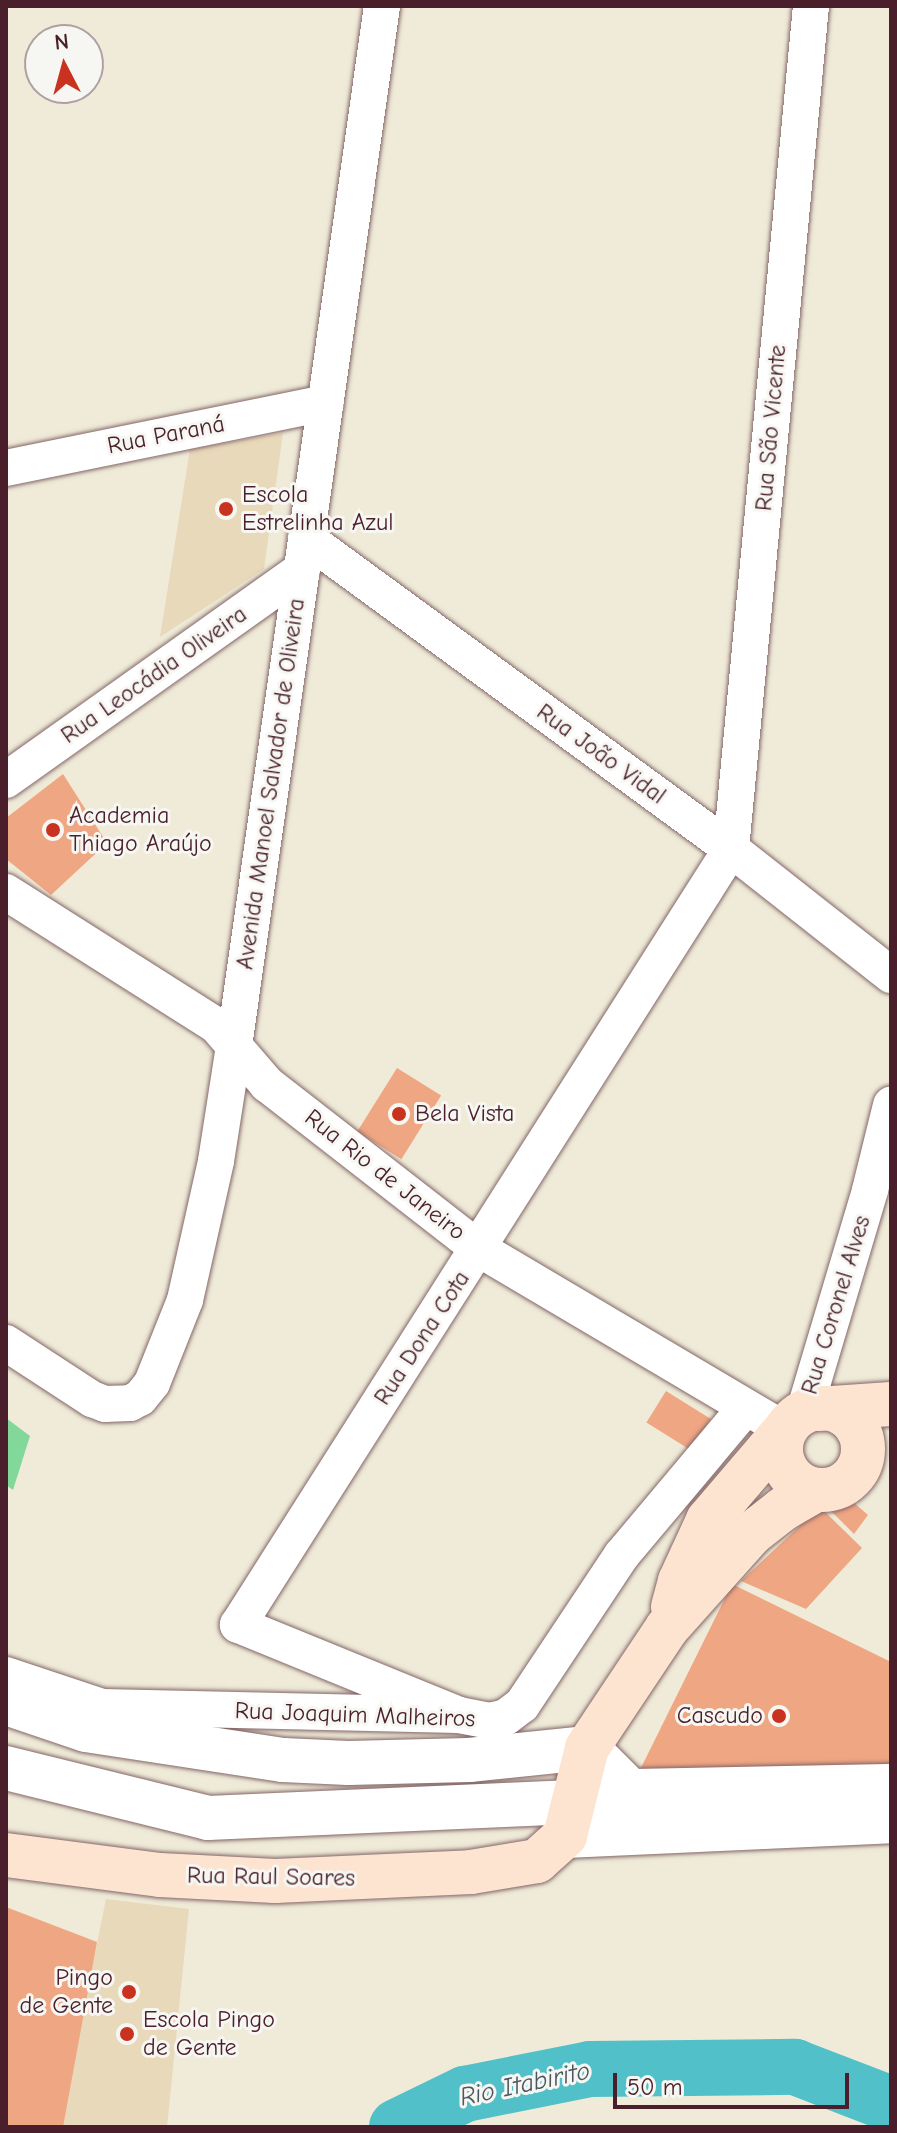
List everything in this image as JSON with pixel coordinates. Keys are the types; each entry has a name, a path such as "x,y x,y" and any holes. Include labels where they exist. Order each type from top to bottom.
{"main road":[{"path":"667,1628 680,1581 708,1520 803,1417 891,1404"},
{"path":"558,1833 587,1748 667,1628 751,1534 783,1509 816,1490 843,1485 876,1462 863,1451 855,1424 845,1415 803,1417"},
{"path":"803,1417 781,1456 793,1479 816,1490"},
{"path":"6,1824 122,1869"},
{"name":"Rua Raul Soares","path":"6,1855 122,1869 275,1881 471,1872 558,1833"}],"street":[{"name":"Avenida Manoel Salvador de Oliveira","path":"6,1343 75,1389 105,1404 130,1403 146,1393 185,1300 216,1161 234,1046 382,6"},
{"name":"Rua São Vicente","path":"731,849 811,6"},
{"name":"Rua Paraná","path":"6,468 325,403"},
{"name":"Rua João Vidal","path":"304,554 731,849 891,975"},
{"name":"Rua Leocádia Oliveira","path":"6,780 304,554"},
{"name":"Rua Dona Cota","path":"459,1715 238,1625 731,849"},
{"name":"Rua Rio de Janeiro","path":"6,892 217,1026 267,1084 479,1249 746,1407 803,1417"},
{"name":"Rua Coronel Alves","path":"803,1417 870,1190 891,1105"},
{"name":"Rua Joaquim Malheiros","path":"6,1675 102,1707 459,1715 498,1720 522,1705 621,1556 746,1407"},
{"path":"6,1703 86,1730 283,1760 348,1763 454,1760 587,1748 630,1791"},
{"path":"6,1768 208,1818 558,1833 891,1821"},
{"path":"558,1833 630,1791 713,1787 891,1786"}],"shaded area":[{"name":"Escola Estrelinha Azul","path":"283,433 264,569 160,637 190,449"},
{"name":"Escola Pingo de Gente","path":"106,1899 189,1909 167,2127 60,2127"}],"green space":[{"path":"6,1418 30,1436 13,1490 6,1485"}],"building":[{"name":"Academia Thiago Araújo","path":"63,774 107,843 51,895 6,859 6,818"},
{"name":"Bela Vista","path":"397,1068 441,1096 401,1159 357,1132"},
{"path":"666,1391 711,1419 691,1450 646,1422"},
{"path":"845,1495 868,1515 854,1534 827,1507"},
{"path":"820,1507 862,1548 806,1609 741,1581"},
{"name":"Cascudo","path":"732,1584 891,1662 891,1771 632,1786"},
{"path":"6,1907 97,1942 63,2127 6,2127"}],"waterway":[{"name":"Rio Itabirito","path":"397,2127 465,2094 590,2069 795,2067 891,2104"}],"place":[{"name":"Escola Estrelinha Azul","path":"226,509"},
{"name":"Academia Thiago Araújo","path":"53,830"},
{"name":"Bela Vista","path":"399,1114"},
{"name":"Cascudo","path":"779,1716"},
{"name":"Pingo de Gente","path":"129,1992"},
{"name":"Escola Pingo de Gente","path":"127,2034"}]}
